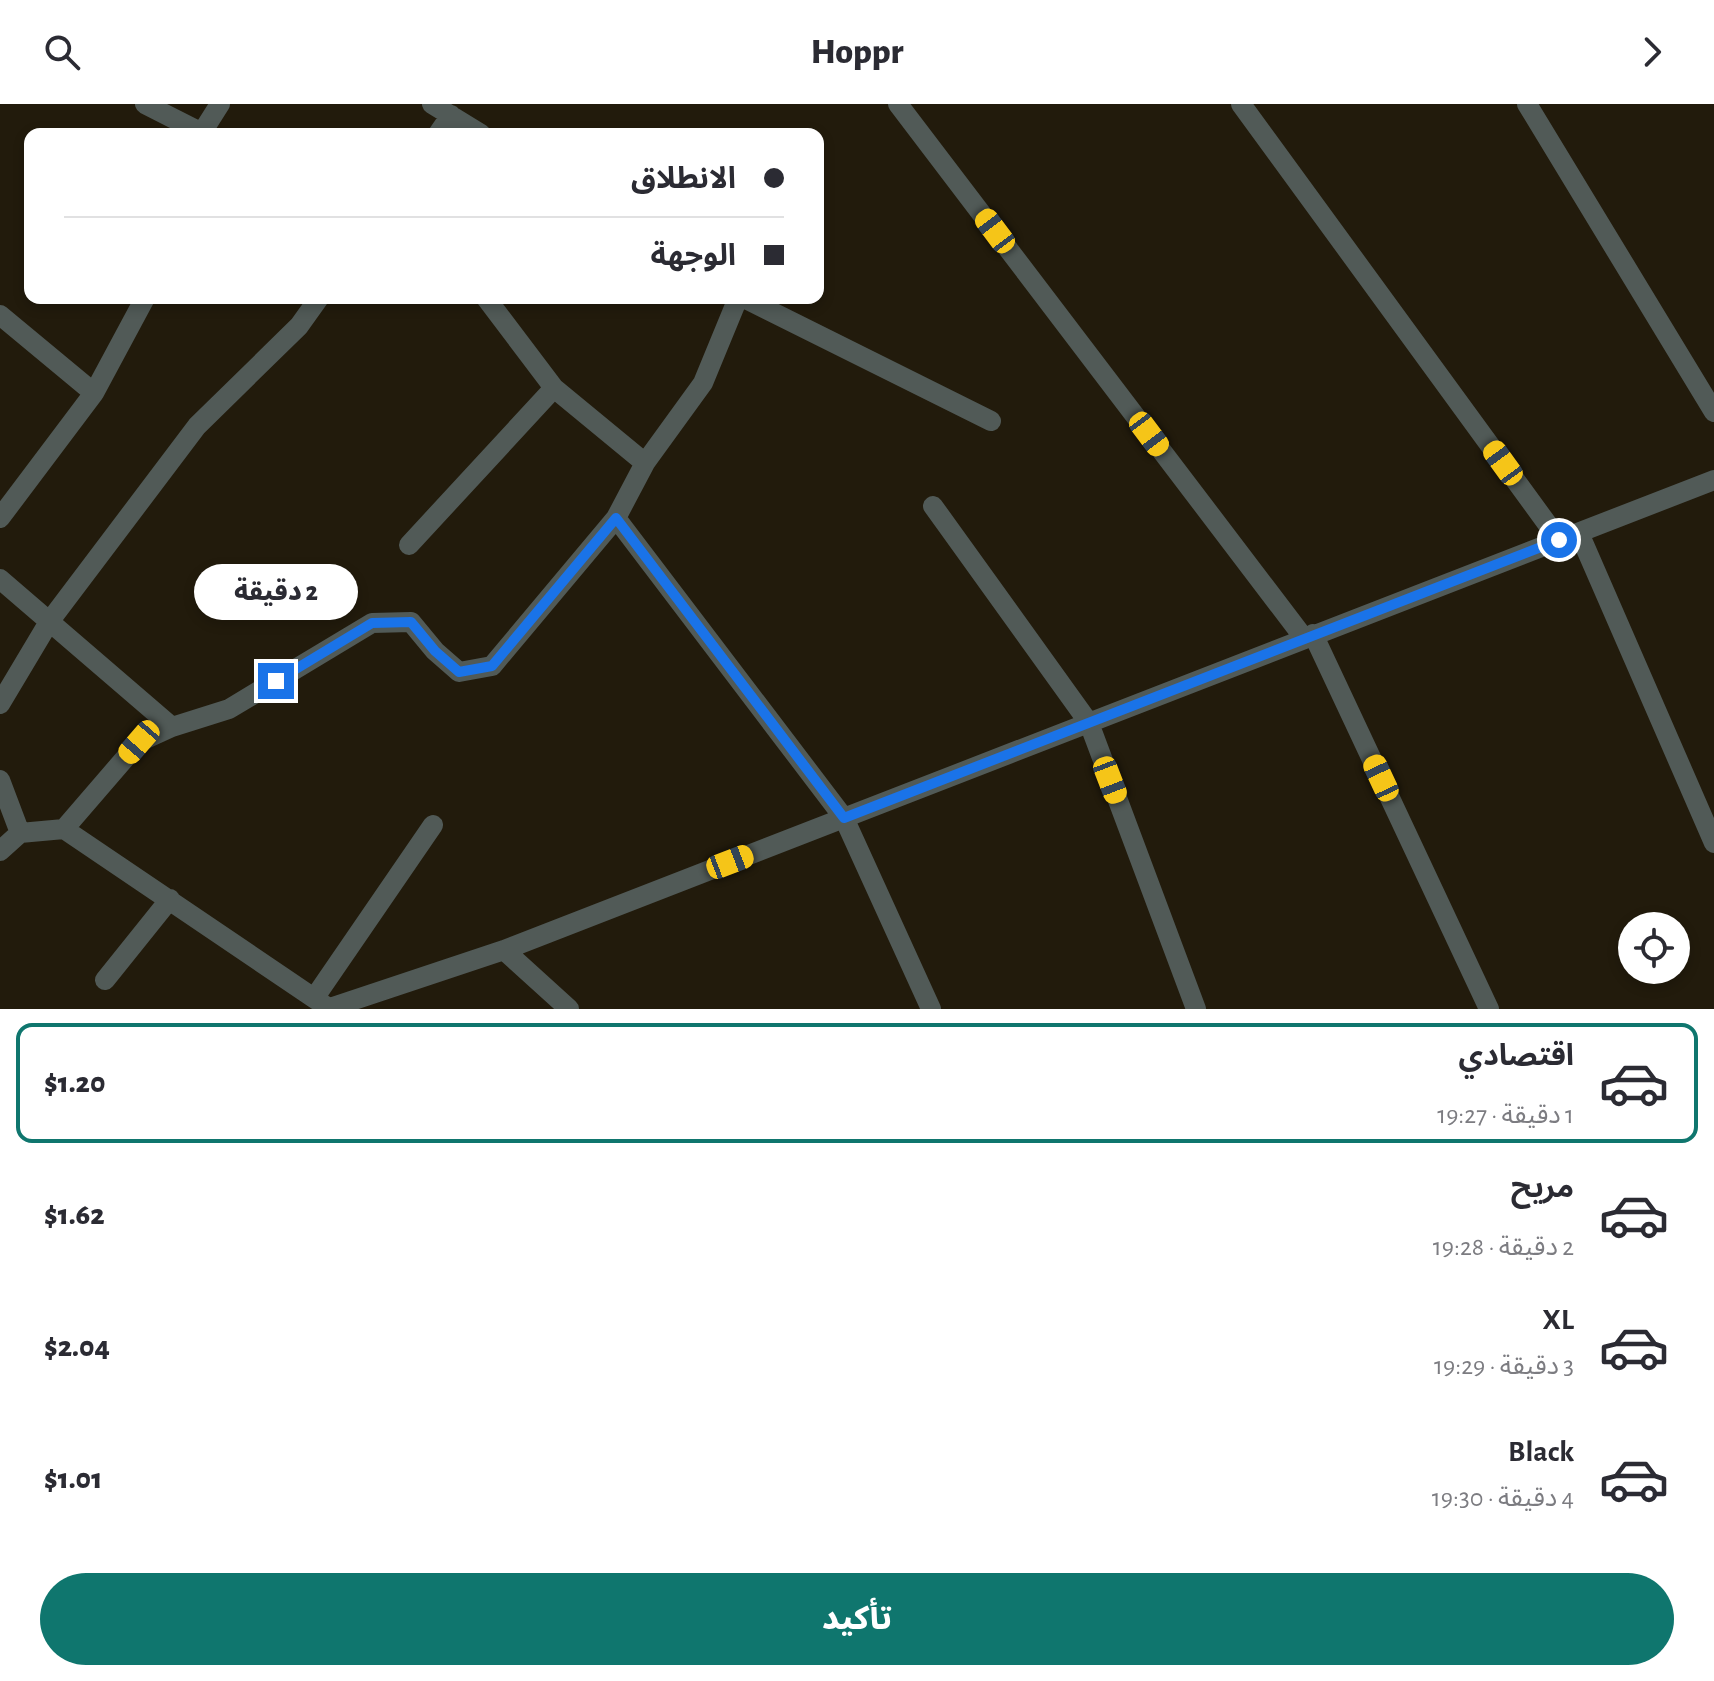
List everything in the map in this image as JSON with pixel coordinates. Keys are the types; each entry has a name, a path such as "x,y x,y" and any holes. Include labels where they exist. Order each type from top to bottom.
{"street":[{"path":"145,104 191,128"},
{"path":"206,128 220,104"},
{"path":"432,104 472,128"},
{"path":"898,104 1309,636 1489,1009"},
{"path":"1241,104 1559,540"},
{"path":"1527,104 1714,412"},
{"path":"442,128 451,115"},
{"path":"0,518 94,393 142,304"},
{"path":"0,704 49,622 197,426 299,326 315,304"},
{"path":"491,304 554,388 645,463"},
{"path":"64,829 139,742 172,727 229,709 372,623 411,622 435,651 459,672 492,666 616,518 645,463 703,383 736,304"},
{"path":"756,304 991,421"},
{"path":"0,315 94,393"},
{"path":"409,545 554,388"},
{"path":"325,1006 504,950 1714,480"},
{"path":"933,506 1089,723 1196,1009"},
{"path":"616,518 844,818 931,1009"},
{"path":"1579,533 1714,843"},
{"path":"0,579 172,727"},
{"path":"0,780 20,833"},
{"path":"325,1006 433,825"},
{"path":"0,851 20,833 64,829 325,1006"},
{"path":"105,980 170,899"},
{"path":"504,950 569,1009"}],"route":[{"path":"276,681 372,623 411,622 435,651 459,672 492,666 616,518 844,818 1559,540"}]}
